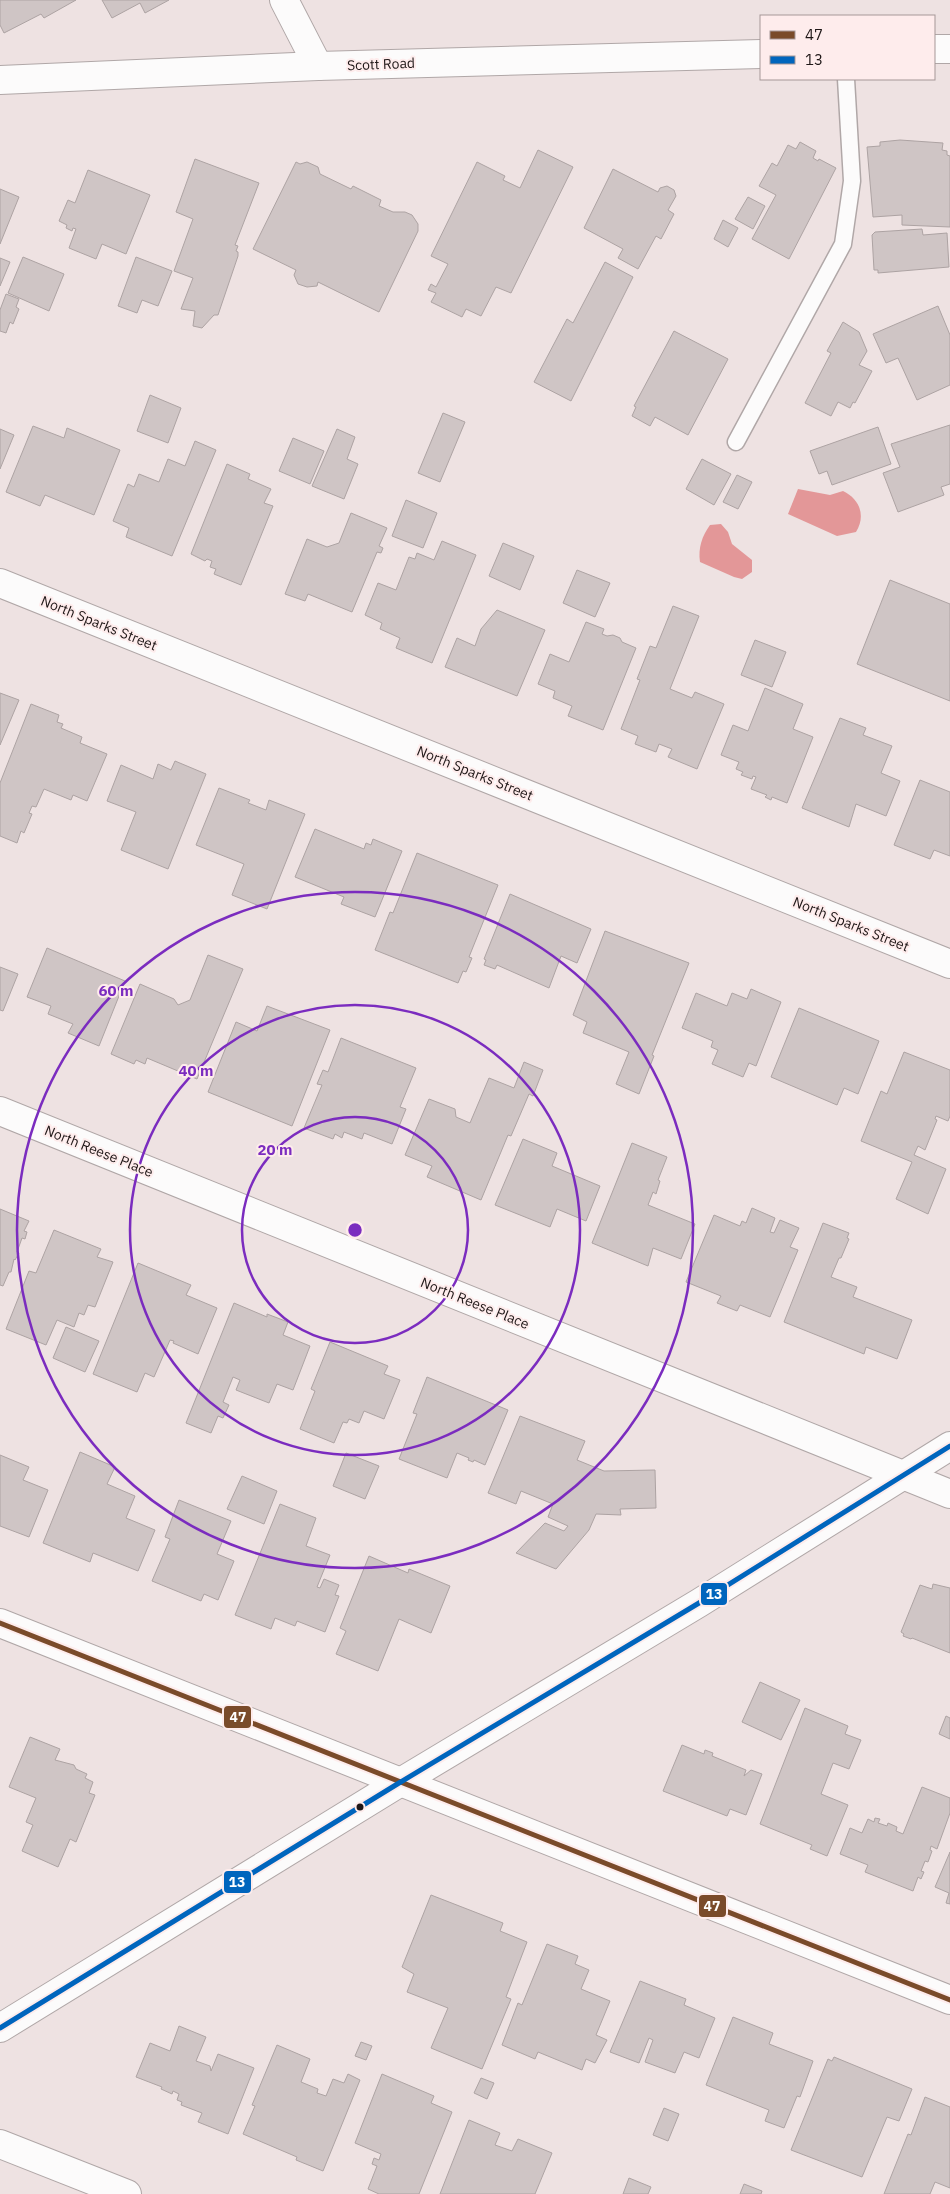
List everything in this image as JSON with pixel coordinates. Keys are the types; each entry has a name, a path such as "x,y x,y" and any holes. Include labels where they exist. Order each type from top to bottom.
{"street":[{"path":"284,0 318,66"},
{"path":"935,50 950,49"},
{"name":"Scott Road","path":"0,80 318,66 760,54"},
{"name":"North Sparks Street","path":"0,583 950,964"},
{"name":"North Reese Place","path":"0,1111 950,1494"},
{"path":"0,2028 399,1783 699,1603 950,1446"},
{"path":"0,1623 399,1783 950,2000"},
{"path":"0,2144 127,2194"}],"lane":[{"path":"736,442 843,244 852,181 846,80"}],"shaded area":[{"path":"798,489 830,495 843,491 849,494 860,508 861,520 856,532 837,536 788,514"},
{"path":"721,524 728,532 732,544 752,560 752,572 742,579 700,562 700,547 705,533 710,525"}],"building":[{"path":"0,0 76,0 44,18 41,14 4,33 0,25"},
{"path":"102,0 169,0 145,13 140,3 112,18"},
{"path":"900,140 943,143 942,150 947,151 947,155 950,156 950,227 902,225 902,215 873,217 867,147 880,146 880,142"},
{"path":"800,142 816,151 813,158 836,168 789,259 752,239 776,195 759,186 772,163 777,166 788,145 796,149"},
{"path":"538,150 573,167 511,293 496,287 481,316 466,309 462,317 431,302 436,293 428,290 431,284 436,287 448,264 431,256 477,162 505,176 503,180 520,188"},
{"path":"195,159 259,183 235,245 238,246 236,251 238,256 218,315 214,315 202,328 193,326 195,311 181,309 193,278 174,271 193,219 176,212"},
{"path":"296,162 300,164 307,162 318,167 320,174 351,189 353,186 381,200 379,206 393,212 405,212 412,215 418,224 418,231 379,312 318,282 317,286 307,287 298,284 294,275 296,270 253,249"},
{"path":"613,169 658,192 660,188 667,186 674,190 676,196 668,210 674,214 661,239 656,236 638,269 618,258 623,249 584,228"},
{"path":"88,170 150,195 126,254 102,244 96,259 69,248 76,229 73,228 72,231 66,228 67,225 59,221 68,200 75,203"},
{"path":"0,189 19,197 0,244"},
{"path":"748,197 765,206 753,229 735,219"},
{"path":"723,220 738,228 728,247 714,239"},
{"path":"922,229 923,235 947,233 949,267 878,273 878,270 874,270 872,235 875,232"},
{"path":"23,257 64,274 49,311 8,293"},
{"path":"136,257 172,271 158,306 142,300 137,313 118,306"},
{"path":"0,258 10,262 0,286"},
{"path":"605,262 633,277 571,401 534,382 567,319 573,323"},
{"path":"6,294 19,299 16,307 19,309 13,324 10,322 6,333 0,331 0,310"},
{"path":"938,306 950,335 950,385 917,400 898,358 886,363 873,334"},
{"path":"843,322 859,332 867,351 859,365 872,371 855,403 853,402 850,408 838,402 831,416 805,403 831,353 827,351"},
{"path":"674,331 728,359 688,435 655,417 650,426 632,416 636,407 634,406"},
{"path":"150,395 181,408 168,443 137,431"},
{"path":"443,413 465,422 440,482 418,473"},
{"path":"950,425 950,484 941,487 944,495 898,512 883,473 900,467 891,444"},
{"path":"33,426 64,438 67,428 120,450 94,515 45,495 40,506 6,492"},
{"path":"878,427 891,464 832,485 827,471 819,474 810,451"},
{"path":"0,429 14,435 0,469"},
{"path":"337,429 355,437 347,459 358,464 344,499 312,486"},
{"path":"293,438 324,451 310,484 279,471"},
{"path":"195,441 216,450 172,556 126,537 129,528 113,521 128,484 134,487 139,474 159,482 168,459 185,466"},
{"path":"702,459 731,474 714,505 686,489"},
{"path":"227,464 250,474 248,479 271,489 264,503 273,506 241,585 214,574 216,569 210,567 212,561 207,559 205,561 191,554"},
{"path":"737,475 752,482 738,509 723,502"},
{"path":"406,500 437,513 423,548 392,536"},
{"path":"351,513 387,528 379,546 383,548 381,553 377,552 352,612 308,594 305,601 285,594 307,539 327,547 339,543"},
{"path":"442,541 476,555 432,663 396,648 400,638 380,629 382,623 365,615 378,583 396,590 409,557 415,559 417,553 434,560"},
{"path":"503,543 534,556 520,590 489,576"},
{"path":"577,570 610,583 595,617 563,603"},
{"path":"890,580 950,604 950,701 857,664"},
{"path":"673,606 699,616 670,689 692,698 695,692 724,704 697,769 668,757 672,749 659,744 656,752 635,744 638,736 621,729 640,680 637,679 650,646 656,648"},
{"path":"497,610 545,630 517,696 445,667 457,638 475,646 481,629"},
{"path":"586,622 604,629 602,634 607,636 613,635 620,638 622,642 636,648 603,730 568,716 572,706 553,698 555,691 538,684 550,654 569,662"},
{"path":"755,640 786,652 772,687 741,675"},
{"path":"765,688 803,704 793,729 813,737 787,803 772,797 771,800 765,797 767,795 751,789 756,777 753,776 752,779 741,775 743,772 736,769 739,762 721,755 733,725 748,731"},
{"path":"0,693 19,700 0,745"},
{"path":"31,704 59,715 57,722 63,724 61,728 82,737 80,743 107,754 87,801 73,795 71,800 44,789 36,807 32,806 29,813 32,814 24,833 21,831 17,843 0,836 0,783"},
{"path":"840,718 866,728 863,735 892,746 881,773 900,781 886,816 856,804 849,827 802,808"},
{"path":"175,761 206,774 168,869 121,850 136,812 107,801 121,765 153,779 158,764 171,770"},
{"path":"920,780 950,792 950,856 934,850 930,859 894,845"},
{"path":"219,788 250,800 248,803 266,810 269,800 305,814 267,909 232,895 244,864 196,845"},
{"path":"315,829 364,849 366,843 371,845 373,839 402,851 375,917 341,904 344,897 295,877"},
{"path":"417,853 498,885 469,957 472,958 466,972 463,971 458,983 375,950 390,912 393,913"},
{"path":"510,894 591,929 577,963 561,956 549,988 497,965 495,969 484,965 486,960 484,959"},
{"path":"605,931 689,963 652,1055 654,1056 639,1094 616,1084 629,1052 583,1033 587,1022 573,1015"},
{"path":"47,948 125,981 99,1046 68,1033 73,1024 48,1014 51,1006 27,997"},
{"path":"208,955 243,969 197,1079 147,1058 145,1064 136,1060 134,1064 111,1054 140,984 174,999 178,1005 190,1000"},
{"path":"0,967 18,974 3,1011 0,1010"},
{"path":"751,989 781,1002 756,1066 749,1063 743,1077 712,1064 718,1050 711,1047 713,1041 682,1028 696,993 727,1006 732,993 747,999"},
{"path":"267,1006 330,1030 292,1126 208,1092 236,1022 257,1031"},
{"path":"799,1008 879,1041 858,1094 844,1088 837,1105 771,1077"},
{"path":"341,1038 416,1068 400,1107 406,1109 392,1144 364,1133 362,1139 344,1132 342,1138 335,1134 333,1139 304,1128 322,1085 317,1084 323,1070 328,1072"},
{"path":"904,1052 950,1070 950,1116 948,1121 936,1116 935,1119 937,1120 925,1150 918,1146 914,1155 946,1169 928,1214 896,1199 912,1162 861,1141 881,1091 887,1094"},
{"path":"524,1062 543,1070 533,1096 529,1094 511,1136 508,1135 481,1200 427,1177 432,1166 405,1155 429,1099 455,1109 456,1117 470,1123 489,1078 514,1088"},
{"path":"523,1139 557,1153 552,1166 600,1186 586,1221 557,1209 550,1227 495,1205"},
{"path":"632,1143 667,1157 658,1180 660,1181 656,1194 653,1192 648,1205 695,1224 681,1259 653,1248 648,1266 592,1243"},
{"path":"752,1208 775,1218 770,1232 774,1233 780,1220 799,1228 790,1247 798,1250 770,1317 740,1305 737,1311 717,1303 721,1296 686,1282 714,1215 740,1226 742,1221 746,1223"},
{"path":"0,1209 29,1221 24,1231 27,1232 25,1239 22,1238 17,1252 19,1253 14,1259 11,1272 9,1272 3,1286 0,1285"},
{"path":"823,1223 849,1233 847,1238 849,1239 831,1277 857,1287 853,1297 912,1320 897,1359 866,1347 864,1354 784,1322"},
{"path":"54,1230 101,1249 97,1257 113,1262 95,1307 88,1305 84,1315 79,1313 74,1327 57,1320 46,1345 6,1329 29,1271 36,1273"},
{"path":"138,1263 191,1285 186,1295 217,1308 198,1354 170,1340 154,1377 145,1373 137,1392 93,1374"},
{"path":"234,1303 267,1317 267,1314 288,1322 283,1335 310,1346 293,1390 277,1384 269,1403 236,1390 240,1380 233,1377 223,1402 229,1405 223,1418 218,1416 211,1433 186,1423"},
{"path":"66,1327 99,1341 85,1372 53,1358"},
{"path":"330,1342 388,1366 384,1374 400,1380 384,1419 364,1411 359,1423 349,1419 347,1423 343,1422 334,1443 300,1429 315,1391 311,1389"},
{"path":"427,1377 508,1410 485,1465 474,1460 473,1462 468,1460 469,1458 457,1453 447,1478 399,1459 417,1414 413,1413"},
{"path":"520,1416 585,1441 577,1460 604,1471 655,1470 656,1508 620,1509 621,1515 596,1514 589,1530 556,1569 516,1553 545,1523 564,1531 568,1526 548,1517 553,1504 521,1491 516,1504 488,1493"},
{"path":"80,1452 115,1467 107,1484 135,1496 126,1518 155,1530 138,1571 93,1553 90,1562 43,1543"},
{"path":"346,1453 379,1466 365,1499 333,1486"},
{"path":"0,1455 29,1467 23,1480 48,1490 29,1537 0,1526"},
{"path":"242,1476 277,1491 264,1524 227,1509"},
{"path":"179,1500 231,1521 217,1554 234,1561 218,1600 204,1594 201,1601 152,1581 170,1539 165,1537"},
{"path":"280,1504 316,1518 306,1546 330,1555 317,1587 320,1588 324,1579 339,1585 335,1595 339,1596 325,1632 297,1621 295,1626 275,1618 271,1629 235,1615"},
{"path":"369,1556 408,1573 409,1569 450,1586 431,1633 399,1619 378,1671 336,1654 346,1631 340,1628"},
{"path":"933,1584 950,1588 950,1653 903,1636 904,1634 901,1632 920,1585 932,1589"},
{"path":"760,1682 800,1700 781,1740 742,1722"},
{"path":"805,1708 848,1726 845,1734 861,1740 849,1769 833,1763 821,1794 848,1805 827,1856 810,1849 812,1845 760,1824"},
{"path":"946,1716 950,1718 950,1739 939,1734"},
{"path":"30,1737 60,1749 55,1760 74,1765 76,1769 87,1774 85,1778 93,1782 89,1793 95,1795 76,1842 70,1839 58,1867 22,1851 33,1825 26,1822 36,1798 9,1787"},
{"path":"682,1745 704,1754 705,1750 713,1753 712,1756 746,1770 744,1776 751,1770 762,1774 746,1815 730,1809 727,1816 663,1791"},
{"path":"922,1787 950,1798 950,1813 937,1849 931,1846 930,1850 932,1851 928,1862 925,1861 921,1871 924,1872 921,1879 918,1877 913,1891 865,1872 868,1865 840,1854 850,1828 862,1833 868,1819 874,1822 875,1818 880,1819 878,1823 887,1826 888,1823 897,1827 896,1831 903,1834"},
{"path":"950,1852 950,1904 946,1903 949,1893 935,1887"},
{"path":"431,1895 503,1923 500,1931 527,1942 506,1997 511,1999 482,2069 431,2048 448,2008 407,1992 414,1974 402,1967"},
{"path":"547,1944 578,1956 575,1964 589,1970 581,1989 610,2001 596,2035 607,2040 595,2063 586,2059 582,2070 538,2052 535,2059 502,2045 518,2003 522,2005"},
{"path":"640,1981 686,1999 684,2005 715,2018 699,2058 684,2052 675,2073 645,2062 653,2040 649,2038 639,2063 610,2052"},
{"path":"733,2017 773,2033 769,2044 813,2061 800,2097 797,2096 784,2128 765,2121 769,2110 706,2085"},
{"path":"179,2026 206,2037 196,2061 210,2066 211,2071 218,2054 254,2068 228,2134 198,2122 202,2113 181,2105 182,2102 177,2100 179,2094 173,2091 172,2094 161,2089 162,2087 136,2077 150,2043 170,2051"},
{"path":"361,2042 372,2046 366,2060 355,2056"},
{"path":"277,2045 310,2059 301,2082 318,2089 317,2093 326,2096 333,2079 344,2083 348,2074 360,2080 323,2171 296,2160 297,2157 243,2134 255,2106 252,2105"},
{"path":"834,2057 912,2089 899,2121 887,2117 862,2177 791,2150 828,2059 832,2061"},
{"path":"382,2074 434,2096 431,2103 452,2112 419,2194 379,2194 368,2189 377,2166 372,2164 374,2158 379,2160 381,2154 355,2143"},
{"path":"481,2078 494,2083 487,2099 474,2093"},
{"path":"925,2097 950,2107 950,2188 935,2182 930,2194 884,2194 908,2134 911,2135"},
{"path":"664,2108 679,2114 668,2141 653,2135"},
{"path":"469,2120 500,2133 495,2145 512,2151 518,2139 552,2153 535,2194 440,2194"},
{"path":"629,2178 651,2187 648,2194 623,2194"},
{"path":"744,2184 762,2191 761,2194 740,2194"}],"transit line":[{"name":"13","path":"0,2028 399,1783 699,1603 950,1446"},
{"name":"47","path":"0,1623 950,2000"}]}
